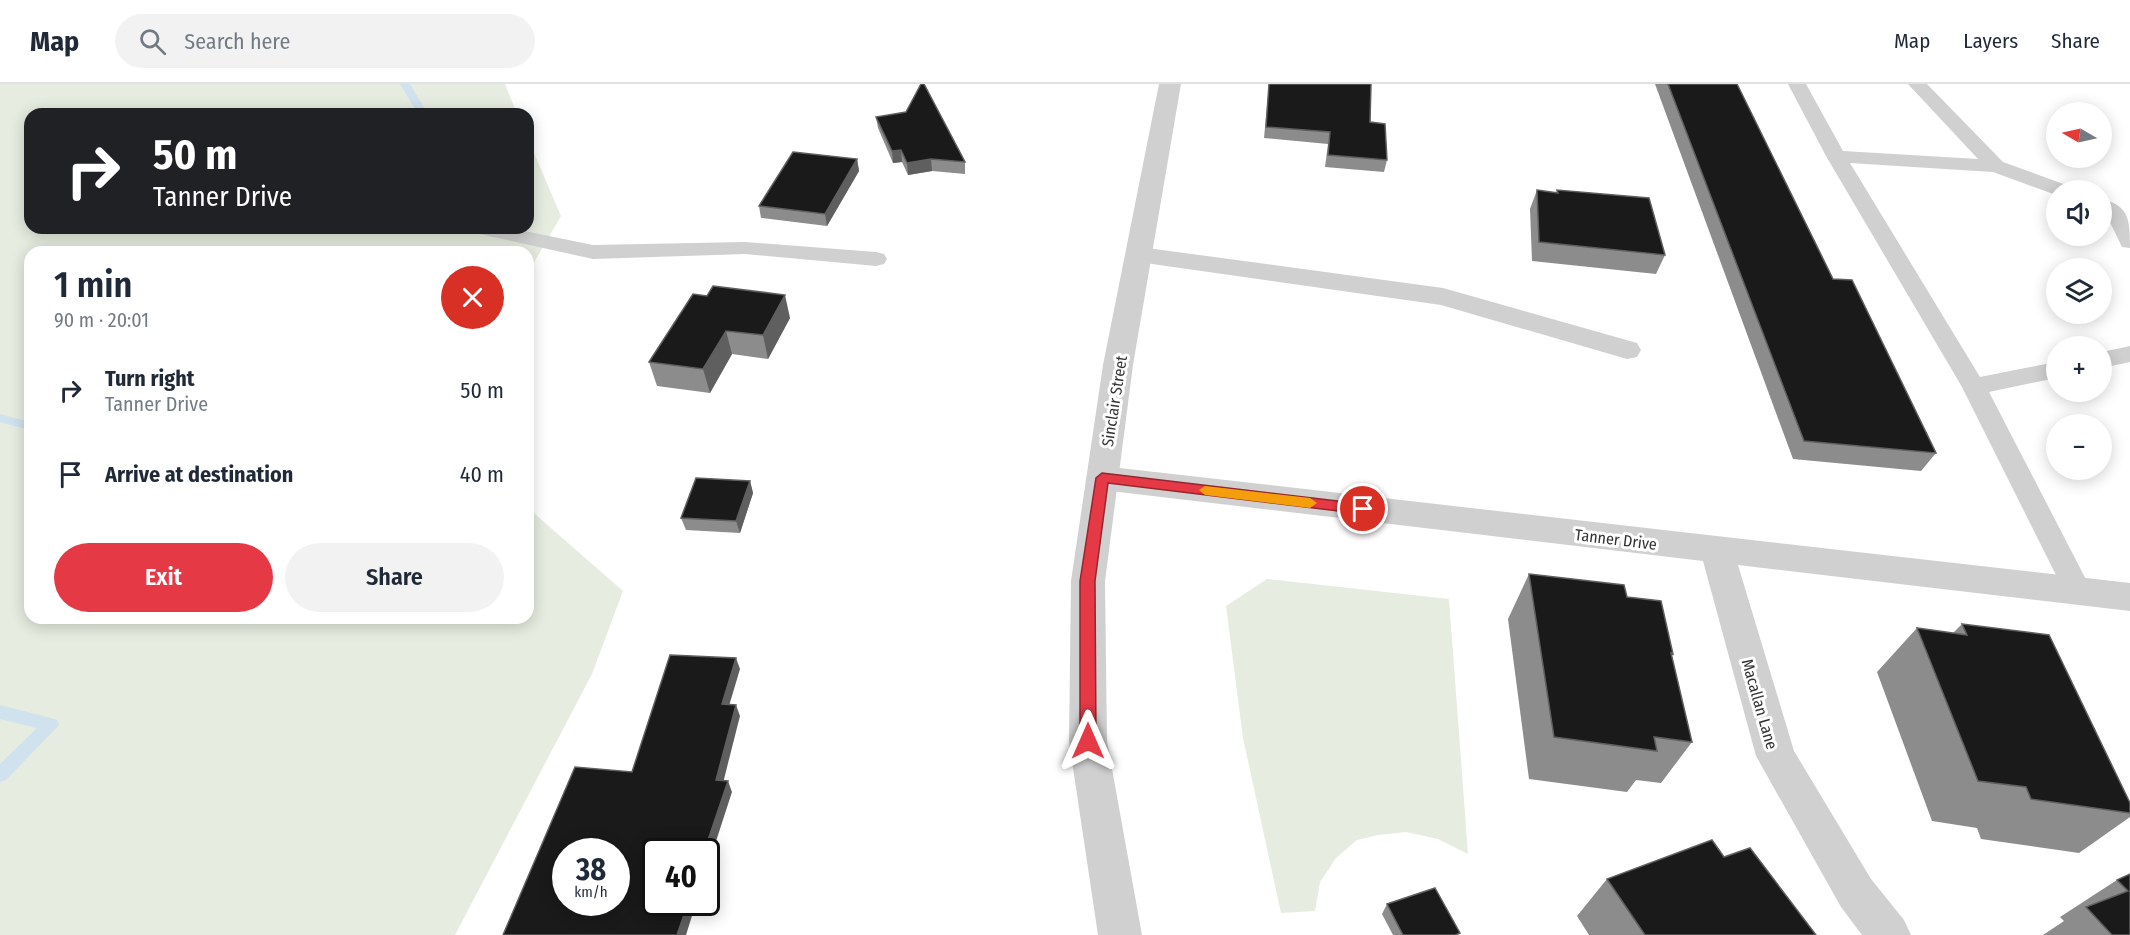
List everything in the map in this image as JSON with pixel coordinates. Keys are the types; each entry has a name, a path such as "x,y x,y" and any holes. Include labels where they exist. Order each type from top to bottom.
{"street":[{"name":"Sinclair Street","path":"1120,935 1088,741 1088,581 1118,365 1170,84"},
{"path":"1140,255 1443,297 1628,350"},
{"name":"Tanner Drive","path":"1102,478 2130,597"},
{"name":"Macallan Lane","path":"1717,551 1776,756 1856,893 1889,935"}],"lane":[{"path":"1797,84 1836,156 1974,387 2078,591"},
{"path":"1917,84 1996,166"},
{"path":"1836,156 1996,166 2046,184"},
{"path":"2112,209 2130,242"},
{"path":"508,234 593,252 745,248 876,259"},
{"path":"2112,358 2130,354"},
{"path":"1974,387 2046,372"}],"shaded area":[{"path":"0,84 505,84 515,108 24,108 24,234 534,234 534,153 561,216 534,263 534,246 24,246 24,624 534,624 534,513 623,591 592,674 455,935 0,935"},
{"path":"1267,579 1449,599 1468,854 1438,839 1406,832 1357,840 1336,858 1320,882 1315,911 1281,913 1243,738 1226,606"}],"building":[{"path":"921,84 924,84 965,162 931,159 907,163 901,150 892,151 876,117 906,112"},
{"path":"1269,84 1371,84 1370,122 1385,124 1387,160 1328,155 1330,132 1266,127"},
{"path":"1668,84 1737,84 1833,279 1852,280 1936,453 1804,441"},
{"path":"793,152 857,159 825,214 759,206"},
{"path":"1537,190 1649,198 1665,255 1539,242"},
{"path":"713,286 785,295 763,335 726,331 703,369 649,362 693,294 707,296"},
{"path":"696,478 750,481 736,521 681,518"},
{"path":"1529,574 1624,585 1627,597 1661,601 1692,742 1654,737 1657,751 1554,737"},
{"path":"1962,624 2049,635 2130,803 2130,813 2031,799 2026,787 1978,781 1917,628 1967,635"},
{"path":"670,655 736,658 722,704 736,705 716,780 728,781 709,838 642,838 642,916 684,916 677,935 503,935 575,767 632,772"},
{"path":"1712,840 1724,857 1750,848 1816,935 1645,935 1607,879"},
{"path":"2130,874 2130,935 2112,935 2086,907 2128,891 2117,880"},
{"path":"1435,888 1460,933 1455,935 1403,935 1387,904"}],"waterway":[{"path":"405,84 419,108"},
{"path":"0,418 24,424"},
{"path":"0,712 51,725 0,775"}],"slow traffic":[{"path":"1205,490 1310,503"}],"route":[{"path":"1088,741 1088,581 1102,478 1363,509"}]}
